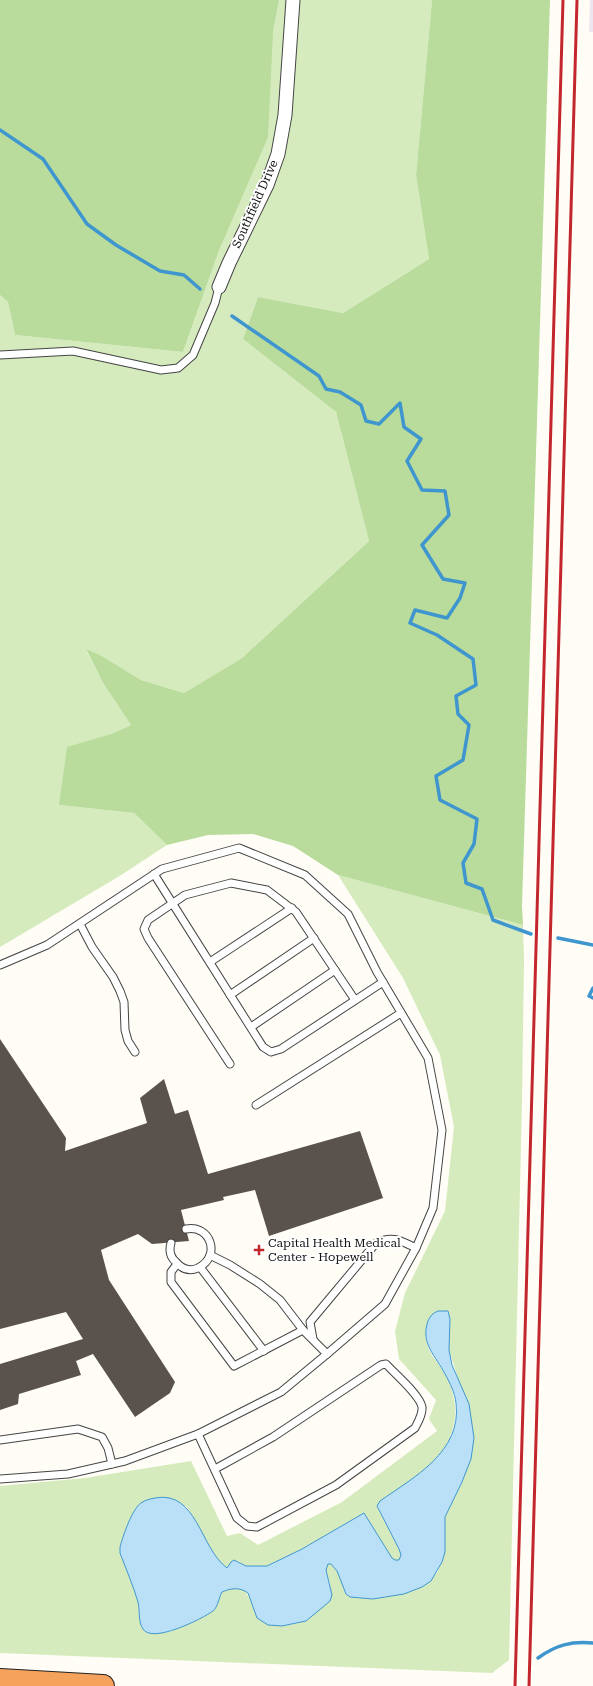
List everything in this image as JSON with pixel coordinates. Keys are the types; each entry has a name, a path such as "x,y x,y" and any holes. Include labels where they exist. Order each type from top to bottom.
{"highway":[{"path":"0,1680 103,1686"}],"street":[{"name":"Southfield Drive","path":"219,287 266,186 278,154 285,115 293,0"}],"lane":[{"path":"0,355 73,351 161,370 178,368 193,355 215,303 219,287"},
{"path":"0,965 48,945 162,869 239,848 305,875 348,914 383,982 428,1058 442,1130 432,1208 416,1248 385,1304 281,1392 198,1434 125,1461 68,1474 0,1479"},
{"path":"154,874 263,1048 271,1052 281,1049 383,982"},
{"path":"230,1064 148,938 144,929 148,920 185,895 231,883 267,890 296,912 354,1000"},
{"path":"210,962 292,908"},
{"path":"80,924 92,947 113,977 120,992 124,1002 125,1030 128,1041 135,1052"},
{"path":"230,995 314,938"},
{"path":"250,1027 335,970"},
{"path":"256,1105 401,1013"},
{"path":"171,1243 170,1253 172,1259 182,1268 194,1270 205,1264 212,1248 207,1236 195,1229 186,1229"},
{"path":"313,1339 310,1322 376,1243 385,1239 397,1239 416,1248"},
{"path":"210,1255 230,1265 280,1300 303,1330 327,1354"},
{"path":"177,1264 171,1272 171,1282 234,1366 303,1330"},
{"path":"200,1267 264,1351"},
{"path":"198,1434 237,1518 247,1526 257,1527 336,1485 415,1428 421,1416 422,1407 418,1399 386,1364 381,1365 273,1437 215,1469"},
{"path":"0,1440 78,1429 102,1437 108,1448 112,1464"}],"shaded area":[{"path":"590,0 593,0 593,32 589,32"}],"green space":[{"path":"0,0 279,0 273,33 268,137 220,248 183,352 15,335 8,302 0,295"},
{"path":"279,0 432,0 416,175 429,259 343,313 258,297 243,339 336,412 369,541 242,658 184,693 141,680 102,656 86,650 103,683 131,725 111,734 59,805 134,813 167,845 118,877 0,947 0,295 8,302 15,335 183,352 220,248 273,33"},
{"path":"432,0 550,0 522,906 523,925 338,875 293,846 253,834 208,835 167,845 134,813 59,805 67,747 111,734 131,725 103,683 86,649 102,656 141,680 184,693 242,658 369,541 336,412 243,339 258,297 343,313 429,259 416,175"},
{"path":"338,875 523,925 524,961 522,1101 509,1660 492,1673 0,1653 0,1486 85,1478 191,1461 227,1536 240,1533 258,1545 342,1502 437,1431 429,1419 436,1400 399,1359 395,1331 405,1293 445,1211 454,1127 440,1055 403,978","holes":["448,1311 450,1319 449,1350 457,1375 471,1459 445,1517 445,1552 437,1573 404,1594 373,1599 350,1597 346,1594 337,1571 331,1564 328,1564 326,1570 330,1583 306,1621 281,1626 267,1624 260,1619 256,1613 246,1592 233,1588 222,1592 214,1610 200,1619 169,1632 147,1633 142,1625 140,1610 120,1553 120,1547 124,1536 186,1506 214,1555 227,1568 238,1561 246,1566 267,1566 302,1549 364,1513 392,1558 395,1561 399,1561 401,1555 399,1549 378,1509 416,1478 436,1459 444,1449 453,1428 455,1417 453,1394 444,1372 428,1348 426,1338 428,1328 435,1312"]}],"water":[{"path":"438,1311 448,1311 450,1319 449,1350 452,1365 469,1404 474,1438 471,1459 445,1517 445,1552 442,1562 431,1581 422,1587 404,1594 373,1599 350,1597 346,1594 337,1571 331,1564 328,1564 326,1570 332,1595 330,1601 306,1621 282,1626 268,1625 257,1618 248,1593 235,1589 222,1592 213,1611 177,1629 156,1634 148,1633 143,1629 141,1626 138,1602 120,1553 120,1547 134,1511 141,1503 149,1499 169,1498 180,1503 189,1511 197,1522 210,1548 227,1568 234,1560 246,1566 267,1566 302,1549 364,1513 392,1558 399,1560 401,1555 399,1549 377,1506 380,1501 421,1472 433,1461 444,1449 451,1436 456,1420 456,1403 450,1384 427,1343 426,1329 429,1319"}],"building":[{"name":"Capital Health Medical Center - Hopewell","path":"0,1039 66,1138 65,1151 147,1123 140,1098 164,1079 175,1114 188,1110 208,1174 360,1131 383,1198 269,1236 255,1190 223,1197 224,1200 181,1210 189,1241 152,1244 138,1234 101,1250 109,1280 175,1382 170,1393 135,1417 93,1354 76,1361 81,1375 19,1394 18,1404 0,1410 0,1364 83,1339 66,1312 0,1329"}],"waterway":[{"path":"0,130 43,159 87,224 116,245 160,271 184,275 200,289"},
{"path":"232,316 319,376 326,389 340,392 361,405 366,421 379,424 400,403 404,427 421,439 407,461 422,490 445,491 449,515 422,545 443,579 465,583 460,598 447,618 415,610 410,623 437,635 473,659 476,685 456,696 458,714 469,725 463,760 436,776 440,800 477,819 474,844 463,863 466,883 482,889 493,920 531,934"},
{"path":"558,938 593,945"},
{"path":"593,988 589,996 593,998"},
{"path":"538,1658 551,1650 571,1643 593,1643"}],"railway":[{"path":"515,1686 563,0"},
{"path":"529,1686 577,0"}],"place":[{"name":"Capital Health Medical Center - Hopewell","path":"259,1250"}]}
